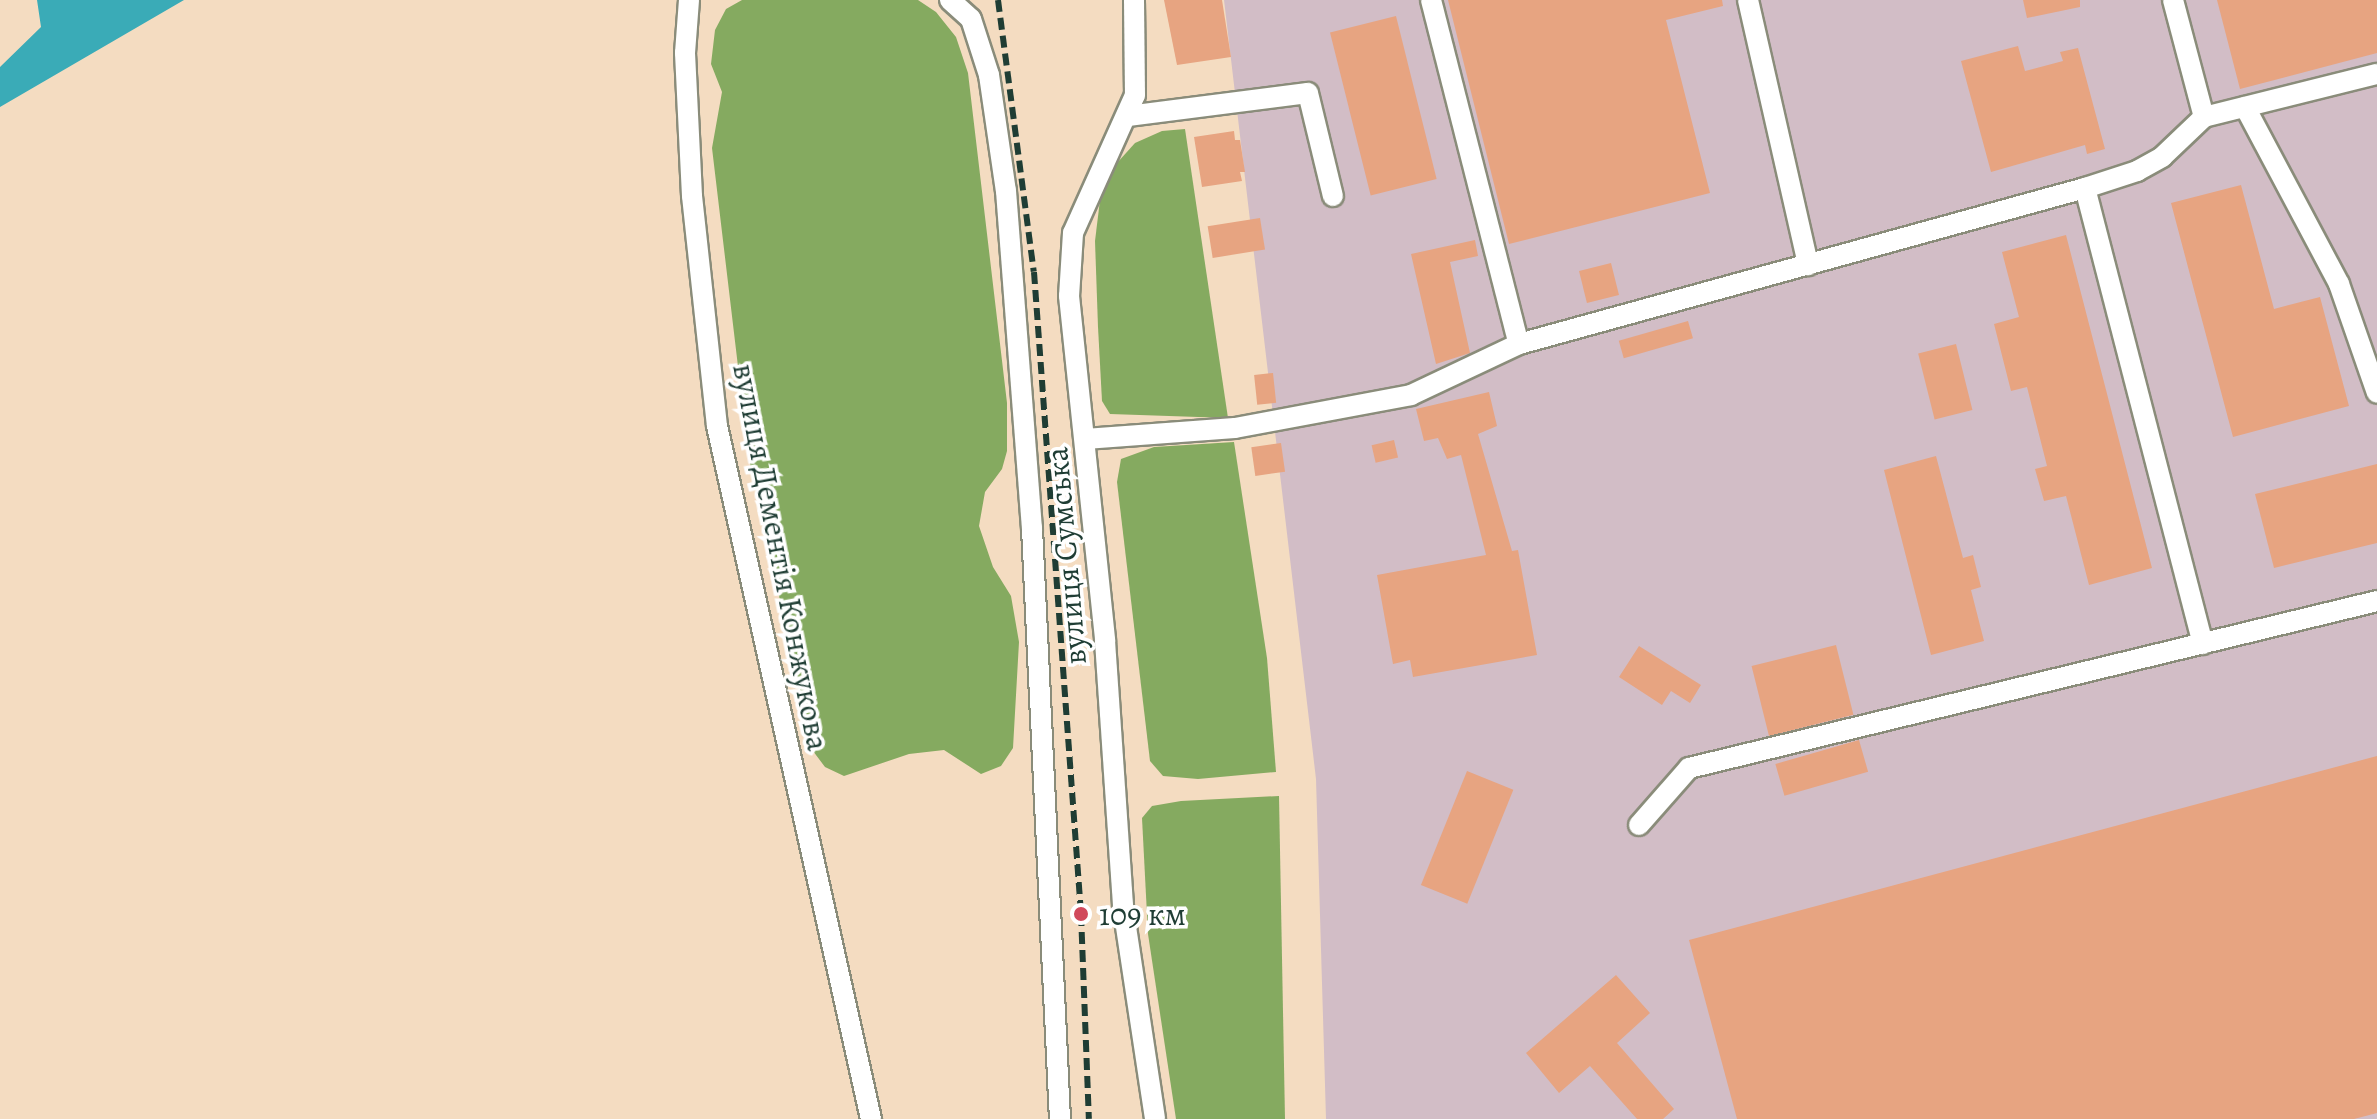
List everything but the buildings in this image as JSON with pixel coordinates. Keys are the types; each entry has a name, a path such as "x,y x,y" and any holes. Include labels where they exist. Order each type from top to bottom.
{"street":[{"name":"вулиця Дементія Конжукова","path":"689,0 685,53 692,196 717,426 871,1119"},
{"path":"950,0 971,19 989,75 1006,191 1032,528 1060,1119"},
{"name":"вулиця Сумська","path":"1134,0 1139,73 1128,116 1095,174 1073,233 1069,296 1085,439 1123,907 1155,1119"},
{"path":"1431,0 1519,344"},
{"path":"1748,0 1808,265"},
{"path":"2173,0 2204,117"},
{"path":"1085,439 1235,428 1411,395 1519,344 2137,171 2162,157 2204,117 2377,74"},
{"path":"1128,116 1308,93 1333,196"},
{"path":"2245,107 2339,284 2377,393"},
{"path":"2085,188 2203,644"},
{"path":"1639,825 1689,768 2377,601"}],"shaded area":[{"path":"1224,0 2377,0 2377,1119 1326,1119 1316,779"}],"green space":[{"path":"742,0 918,0 936,12 956,37 968,73 1007,403 1007,451 1002,469 985,492 979,526 993,567 1011,596 1019,642 1013,748 1001,766 981,774 944,750 909,754 844,776 825,767 813,751 749,459 712,148 722,92 711,64 715,30 726,9"},
{"path":"1185,129 1228,418 1110,414 1102,401 1098,327 1095,241 1100,200 1117,163 1135,143 1162,131"},
{"path":"1234,442 1267,658 1276,772 1198,779 1163,776 1150,761 1117,482 1121,459 1154,447"},
{"path":"1279,796 1285,1119 1176,1119 1148,934 1142,818 1152,806 1181,801"}],"water":[{"path":"37,0 184,0 0,107 0,67 41,27"}],"railway":[{"path":"998,0 1034,272 1081,914 1089,1119"}],"place":[{"name":"109 км","path":"1081,914"}]}
